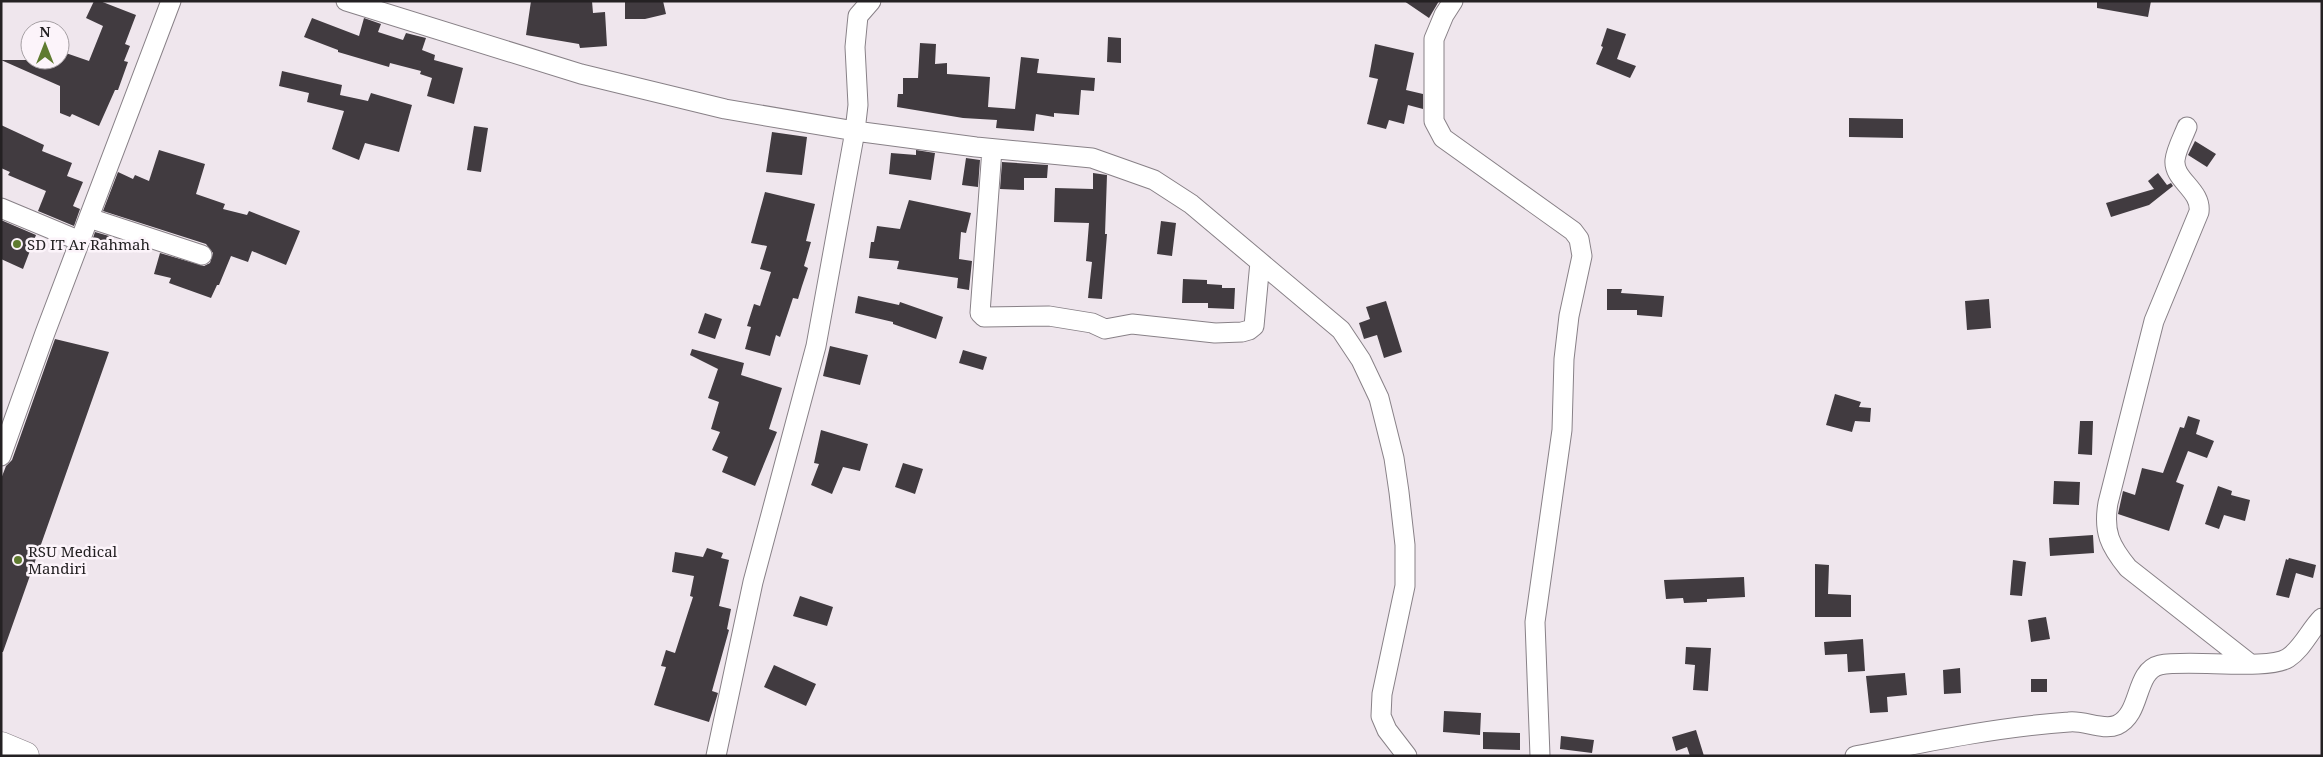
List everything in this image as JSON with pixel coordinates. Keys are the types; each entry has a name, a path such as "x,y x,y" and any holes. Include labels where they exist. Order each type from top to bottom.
{"highway":[{"path":"1,746 25,756"}],"street":[{"path":"1,456 171,1"},
{"path":"346,1 581,74 725,109 855,131 992,149 1092,158 1154,180 1191,204 1341,330 1361,360 1379,398 1385,417 1399,492 1405,545 1405,586 1382,694 1381,716 1387,730 1407,756"},
{"path":"716,756 753,582 816,346 855,131 858,105 855,48 858,16 871,1"},
{"path":"1453,1 1444,15 1434,39 1434,121 1442,138 1573,231 1581,246 1579,272 1569,316 1564,359 1562,430 1535,622 1540,756"},
{"path":"2187,127 2175,159 2176,168 2198,198 2199,212 2154,321 2108,503 2105,528 2115,553 2128,568 2248,663"},
{"path":"992,149 980,313 984,317 1049,316 1092,323 1105,329 1132,324 1215,333 1242,332 1254,326 1260,262"},
{"path":"1,208 80,241"},
{"path":"89,218 202,255"},
{"path":"1855,756 1956,736 2070,721 2112,726 2119,724 2129,714 2145,676 2151,669 2160,665 2176,664 2278,662 2294,654 2322,618"}],"building":[{"path":"94,1 100,1 136,15 125,44 130,46 124,61 128,62 118,90 115,90 99,126 72,114 70,117 60,113 60,86 24,70 70,70 70,54 89,61 103,26 86,18"},
{"path":"531,1 592,1 593,13 605,12 607,46 580,48 579,44 526,35"},
{"path":"625,1 663,1 666,14 645,19 625,19"},
{"path":"1404,1 1439,1 1429,18"},
{"path":"2097,1 2151,1 2148,17 2097,8"},
{"path":"312,18 359,36 364,18 381,24 378,32 403,40 406,33 426,38 422,50 435,55 434,60 463,68 454,104 427,96 432,78 420,74 421,71 390,63 389,67 338,52 338,50 304,37"},
{"path":"1607,28 1626,34 1617,59 1636,66 1630,78 1596,64 1603,47 1601,46"},
{"path":"1108,37 1121,38 1121,63 1107,62"},
{"path":"920,43 936,44 935,64 947,63 947,74 990,77 988,107 1015,109 1021,57 1039,59 1037,73 1095,78 1094,91 1081,90 1079,115 1054,113 1054,117 1036,114 1034,131 996,128 997,120 963,118 897,107 898,94 903,94 903,78 918,78"},
{"path":"1375,44 1414,53 1406,90 1423,94 1423,109 1408,105 1404,124 1389,120 1386,129 1367,124 1378,79 1369,77"},
{"path":"1,60 20,60 20,68"},
{"path":"282,71 342,85 340,95 368,101 371,93 412,105 399,152 365,143 359,160 332,149 344,111 307,102 309,93 279,86"},
{"path":"1849,118 1903,119 1903,138 1849,137"},
{"path":"1,125 44,145 42,151 72,163 67,176 83,182 73,206 80,209 74,226 38,211 46,191 8,175 10,172 1,168"},
{"path":"474,126 488,128 481,172 467,170"},
{"path":"772,132 807,137 802,175 766,172"},
{"path":"2195,141 2216,154 2207,167 2188,155"},
{"path":"159,150 205,164 196,194 225,204 223,209 247,215 249,211 300,231 286,265 252,251 248,262 231,256 219,285 217,285 211,298 169,283 171,278 154,274 160,253 204,266 210,263 213,253 206,244 103,211 118,172 133,179 135,175 149,181"},
{"path":"916,150 935,153 931,180 889,174 891,153 916,155"},
{"path":"966,158 980,160 978,187 962,185"},
{"path":"1002,162 1048,165 1047,178 1024,178 1024,190 1000,189"},
{"path":"1093,173 1107,175 1105,234 1107,234 1102,299 1088,298 1092,262 1086,261 1089,223 1054,222 1055,188 1093,189"},
{"path":"2158,173 2167,185 2171,183 2173,186 2149,205 2111,217 2106,203 2154,189 2148,181"},
{"path":"765,192 815,204 806,241 811,242 804,266 808,268 798,299 793,298 780,337 776,335 770,356 745,349 751,327 747,326 754,304 760,306 771,272 760,269 767,246 751,243"},
{"path":"909,200 971,213 966,233 961,232 959,259 972,261 969,290 957,288 958,278 897,269 899,261 869,258 871,242 874,242 877,226 900,229"},
{"name":"SD IT Ar Rahmah","path":"1,220 36,235 23,269 1,259"},
{"path":"1161,221 1176,223 1172,256 1157,254"},
{"path":"95,232 109,236 107,242 93,238"},
{"path":"1183,279 1207,280 1207,284 1222,285 1222,288 1235,288 1234,309 1208,308 1208,303 1182,303"},
{"path":"1607,289 1622,289 1621,293 1664,296 1662,317 1637,315 1637,310 1607,310"},
{"path":"858,296 899,305 900,302 943,317 936,339 893,324 893,322 855,313"},
{"path":"1989,299 1991,328 1967,330 1965,301"},
{"path":"1386,301 1402,352 1384,358 1377,335 1364,339 1359,323 1370,319 1366,307"},
{"path":"705,313 722,319 715,339 698,333"},
{"name":"RSU Medical Mandiri","path":"55,339 109,352 3,652 1,652 1,479 6,466 12,460"},
{"path":"830,346 868,355 860,385 823,376"},
{"path":"692,349 744,363 741,375 782,388 769,429 777,432 755,486 722,472 728,457 712,450 720,432 711,429 719,402 708,398 718,369 690,355"},
{"path":"963,350 987,357 983,370 959,363"},
{"path":"1835,394 1861,402 1859,407 1871,408 1870,422 1855,421 1852,432 1826,425"},
{"path":"2188,416 2200,420 2196,434 2214,441 2207,458 2188,451 2176,482 2184,485 2169,531 2118,514 2123,491 2135,495 2142,468 2163,473 2180,427 2184,428"},
{"path":"2080,421 2093,421 2092,455 2078,454"},
{"path":"821,430 868,444 860,471 843,467 832,494 811,485 819,464 814,463"},
{"path":"903,463 923,469 915,494 895,487"},
{"path":"2054,481 2080,482 2079,505 2053,504"},
{"path":"2218,486 2232,491 2231,495 2250,500 2245,521 2224,515 2219,529 2205,524"},
{"path":"2093,535 2094,553 2050,556 2049,538"},
{"path":"707,548 723,553 721,558 729,560 719,606 731,609 727,629 729,630 712,691 718,693 709,722 654,705 666,667 661,666 666,650 675,653 693,597 690,596 694,576 672,572 675,552 703,557"},
{"path":"2289,558 2316,565 2313,578 2296,573 2289,598 2276,595 2286,559 2288,560"},
{"path":"2013,560 2026,562 2022,596 2010,595"},
{"path":"1815,564 1829,565 1828,594 1851,595 1851,617 1815,617"},
{"path":"1744,577 1745,597 1707,599 1707,602 1684,603 1683,598 1666,599 1664,580"},
{"path":"800,596 833,607 827,626 793,616"},
{"path":"2046,617 2050,639 2031,642 2028,620"},
{"path":"1863,639 1865,671 1848,672 1847,654 1825,655 1824,642"},
{"path":"1686,647 1711,648 1708,691 1693,690 1695,665 1685,664"},
{"path":"774,665 816,684 806,706 764,687"},
{"path":"1960,668 1961,693 1944,694 1943,670"},
{"path":"1905,673 1907,695 1887,697 1888,712 1870,713 1866,676"},
{"path":"2031,679 2047,679 2047,692 2031,692"},
{"path":"1444,711 1481,713 1480,735 1443,732"},
{"path":"1696,730 1704,756 1690,756 1687,747 1676,751 1672,737"},
{"path":"1483,732 1520,733 1520,750 1483,749"},
{"path":"1561,736 1594,740 1592,753 1560,749"}],"place":[{"name":"SD IT Ar Rahmah","path":"17,244"},
{"name":"RSU Medical Mandiri","path":"18,560"}]}
